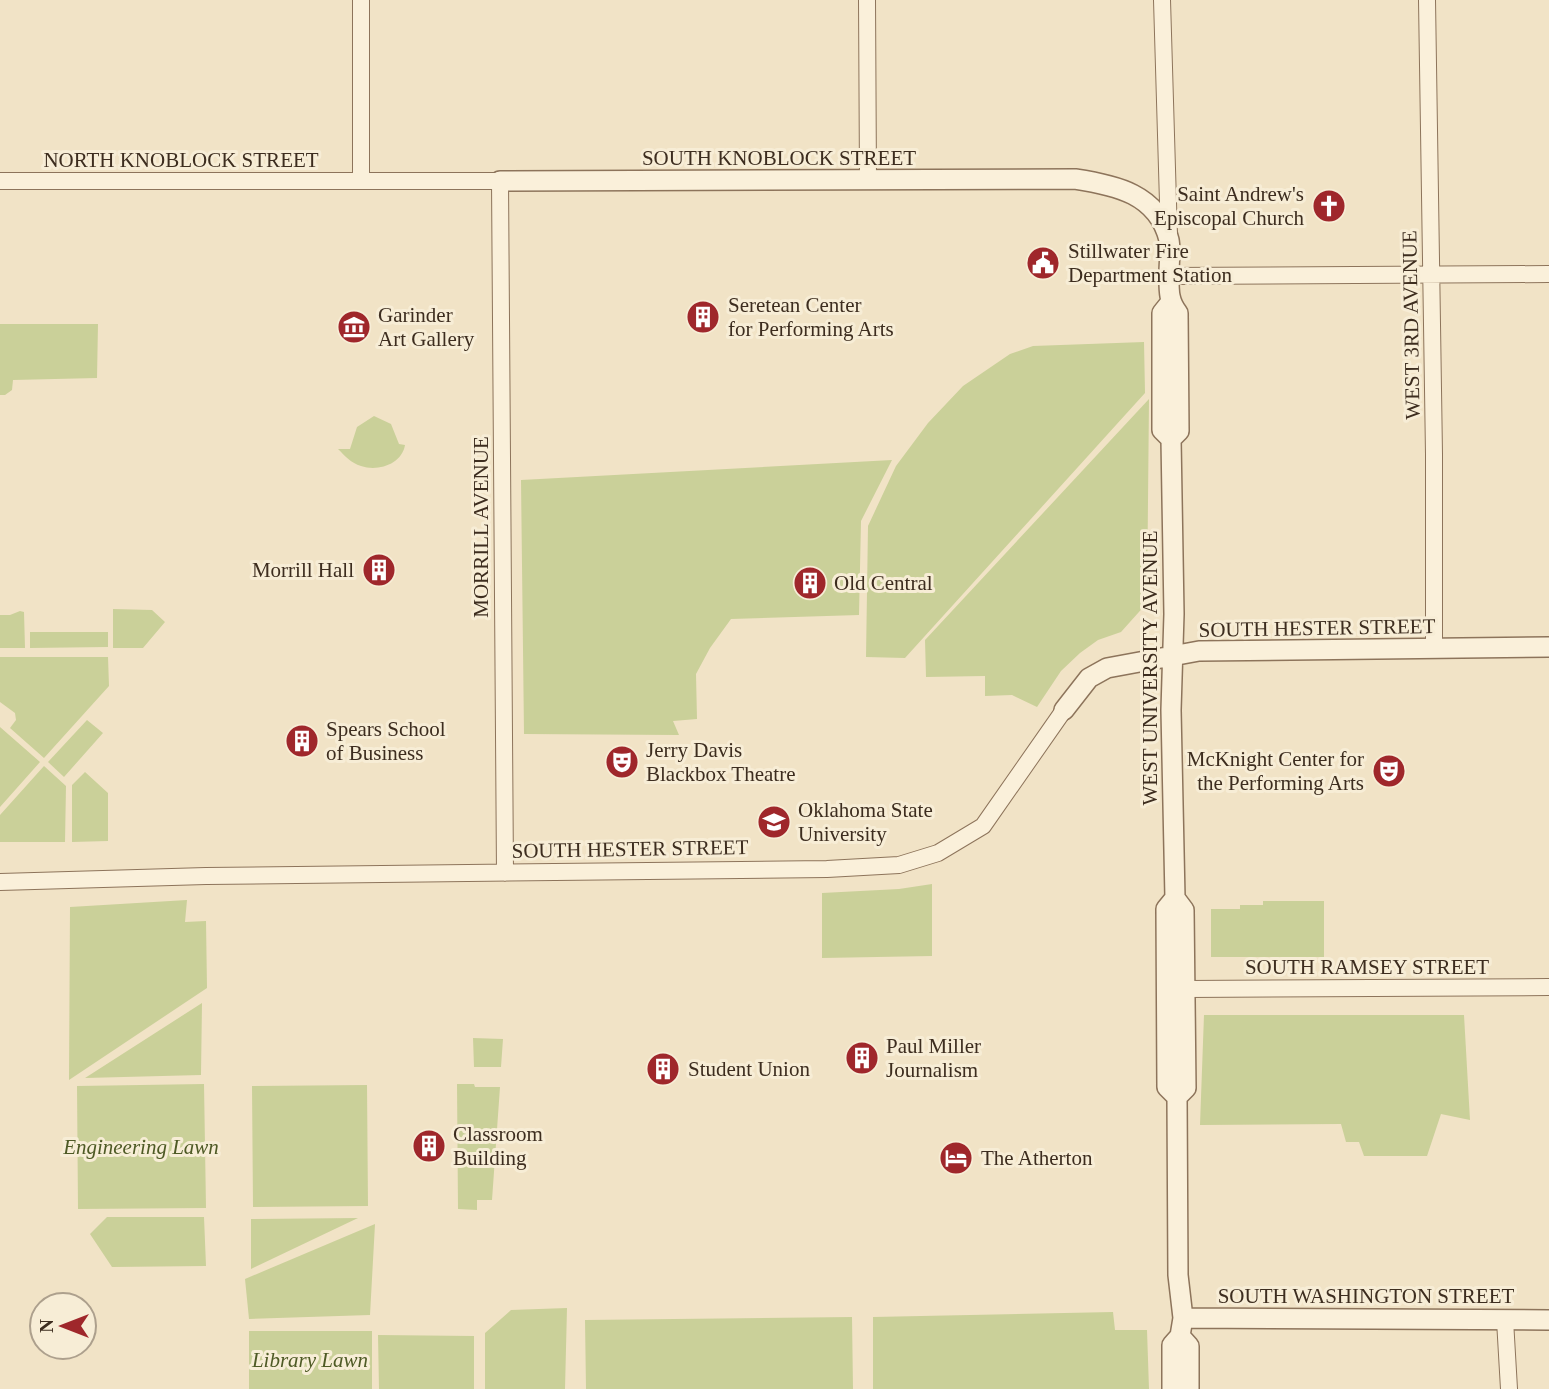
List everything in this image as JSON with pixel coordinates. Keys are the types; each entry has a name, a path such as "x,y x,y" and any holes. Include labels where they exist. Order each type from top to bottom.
{"street":[{"path":"361,0 362,180"},
{"path":"867,0 868,179"},
{"name":"WEST UNIVERSITY AVENUE","path":"1162,0 1170,303 1161,313 1163,430 1171,439 1174,614 1171,710 1175,898 1184,910 1186,989 1186,1088 1177,1097"},
{"name":"WEST 3RD AVENUE","path":"1427,0 1434,649"},
{"name":"SOUTH KNOBLOCK STREET","path":"362,180 1074,179 1111,185 1144,199 1160,217 1169,242"},
{"name":"NORTH KNOBLOCK STREET","path":"0,181 362,180"},
{"name":"MORRILL AVENUE","path":"500,181 505,873"},
{"path":"1169,276 1549,274"},
{"name":"SOUTH HESTER STREET","path":"0,882 206,876 827,869 899,864 938,853 983,826 1088,678 1107,668 1199,651 1549,647"},
{"name":"WEST UNIVERSITY AVENUE","path":"1175,898 1166,909 1167,1087 1177,1097 1178,1275 1181,1327 1189,1346 1189,1389"},
{"name":"SOUTH RAMSEY STREET","path":"1186,989 1549,987"},
{"path":"1506,1320 1509,1389"},
{"name":"SOUTH WASHINGTON STREET","path":"1181,1327 1549,1320"},
{"name":"WEST UNIVERSITY AVENUE","path":"1172,1389 1172,1345 1181,1327"}],"green space":[{"path":"0,324 98,324 97,378 13,380 12,390 0,395"},
{"path":"1144,342 1145,393 905,658 866,657 868,526 896,466 928,423 963,386 1010,354 1033,346"},
{"path":"1149,399 1147,603 1121,632 1098,640 1080,653 1061,671 1037,707 1012,695 985,696 985,676 926,677 925,640"},
{"path":"374,416 391,424 399,444 405,445 403,452 394,462 382,467 368,468 354,463 338,449 350,449 357,427"},
{"path":"892,460 861,521 859,615 731,619 710,648 696,674 697,719 673,721 679,735 524,734 521,480"},
{"path":"113,609 152,610 165,622 143,648 113,648"},
{"path":"24,612 25,648 0,648 0,615"},
{"path":"30,632 108,632 108,647 30,648"},
{"path":"0,657 108,657 109,686 44,758 10,728 16,720 15,713 0,702"},
{"path":"87,720 103,733 64,777 48,762"},
{"path":"0,727 40,762 0,807"},
{"path":"44,766 66,786 65,842 0,842 0,815"},
{"path":"85,772 108,793 108,841 72,842 72,785"},
{"path":"932,884 932,956 822,958 822,893 899,889"},
{"path":"187,900 185,922 206,921 207,988 69,1080 70,907"},
{"path":"1263,901 1324,901 1324,957 1211,957 1211,909 1240,909 1240,905 1263,905"},
{"path":"202,1003 201,1075 85,1078"},
{"path":"1204,1015 1464,1015 1470,1120 1441,1114 1427,1156 1364,1156 1359,1142 1346,1142 1341,1124 1200,1125"},
{"path":"473,1038 503,1039 501,1067 474,1067"},
{"name":"Engineering Lawn","path":"204,1084 206,1208 78,1209 77,1086"},
{"path":"457,1084 500,1087 492,1200 477,1200 477,1210 458,1209"},
{"name":"Engineering Lawn","path":"367,1085 368,1206 253,1207 252,1086"},
{"path":"107,1217 204,1217 206,1266 112,1267 90,1234"},
{"path":"358,1218 251,1269 251,1219"},
{"path":"375,1224 370,1315 249,1319 245,1279"},
{"path":"567,1308 565,1389 485,1389 485,1333 511,1310"},
{"path":"1113,1312 1115,1330 1147,1330 1149,1389 873,1389 873,1317"},
{"path":"852,1317 853,1389 586,1389 585,1320"},
{"name":"Library Lawn","path":"249,1331 372,1331 372,1389 249,1389"},
{"path":"378,1335 474,1336 474,1389 379,1389"}],"place":[{"name":"Saint Andrew's Episcopal Church","path":"1329,206"},
{"name":"Stillwater Fire Department Station","path":"1043,263"},
{"name":"Seretean Center for Performing Arts","path":"703,317"},
{"name":"Garinder Art Gallery","path":"354,327"},
{"name":"Morrill Hall","path":"379,570"},
{"name":"Old Central","path":"810,583"},
{"name":"Spears School of Business","path":"302,741"},
{"name":"Jerry Davis Blackbox Theatre","path":"622,762"},
{"name":"McKnight Center for the Performing Arts","path":"1389,771"},
{"name":"Oklahoma State University","path":"774,822"},
{"name":"Paul Miller Journalism","path":"862,1058"},
{"name":"Student Union","path":"663,1069"},
{"name":"Classroom Building","path":"429,1146"},
{"name":"The Atherton","path":"956,1158"}]}
